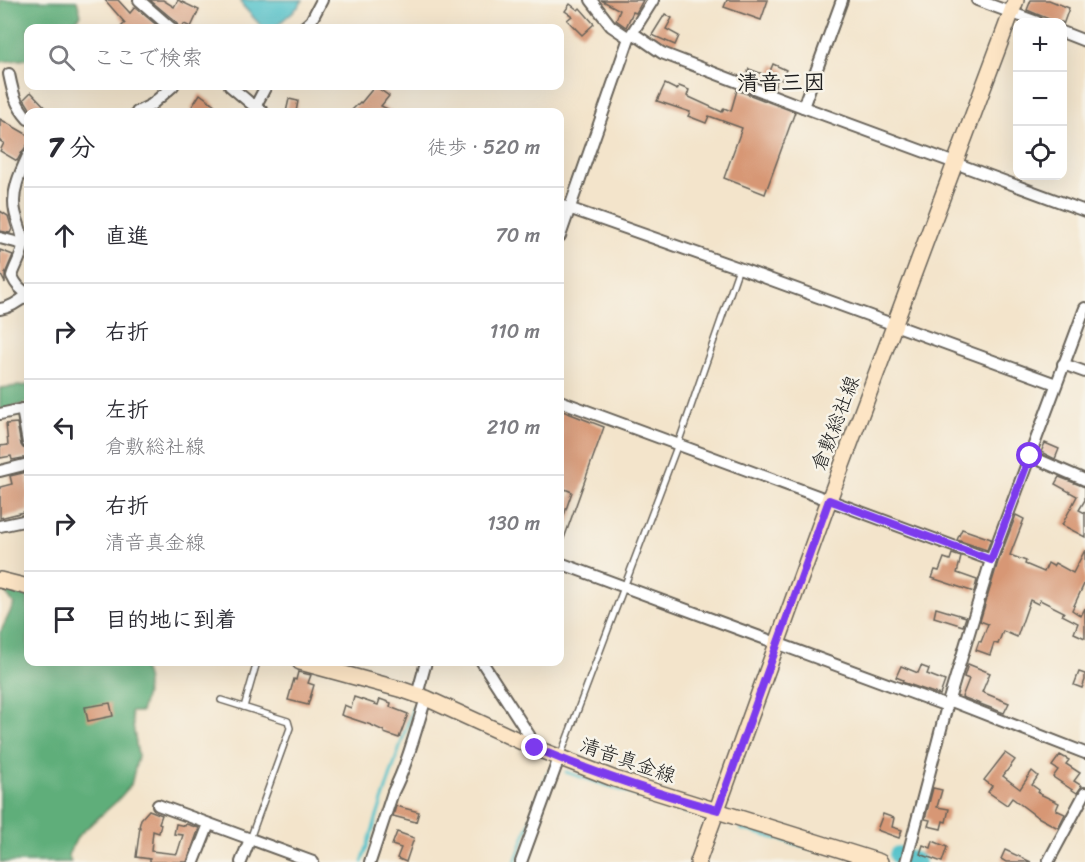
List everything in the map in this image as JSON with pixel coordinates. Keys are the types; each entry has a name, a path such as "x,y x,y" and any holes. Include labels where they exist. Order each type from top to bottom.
{"main road":[{"name":"倉敷総社線","path":"698,862 829,500 1014,7"},
{"path":"0,580 24,586"},
{"name":"清音真金線","path":"314,666 421,697 559,758 646,789 880,862"}],"street":[{"path":"139,0 166,24"},
{"path":"308,24 322,0"},
{"path":"591,0 611,26 662,53 1085,211"},
{"path":"653,0 631,36 565,207 740,268 1056,384"},
{"path":"803,107 842,0"},
{"path":"977,0 1014,7 1030,18"},
{"path":"1067,34 1085,41"},
{"path":"9,74 19,108 24,114"},
{"path":"146,108 169,90"},
{"path":"235,90 257,108"},
{"path":"260,108 265,90"},
{"path":"24,164 15,192 15,212 24,238"},
{"path":"0,238 24,243"},
{"path":"24,248 12,276 15,283 24,292"},
{"path":"0,309 19,302 24,298"},
{"path":"907,860 948,703 991,560 1085,308"},
{"path":"1064,364 1085,372"},
{"path":"564,402 991,560"},
{"path":"0,414 24,409"},
{"path":"1030,456 1085,480"},
{"path":"0,471 24,465"},
{"path":"0,526 24,521"},
{"path":"564,564 1085,753"},
{"path":"370,862 421,697 425,666"},
{"path":"485,666 535,748"},
{"path":"521,862 559,758"},
{"path":"1048,862 1085,793"},
{"path":"158,805 313,862"},
{"path":"194,862 209,824"},
{"path":"241,862 250,839"}],"lane":[{"path":"559,758 678,444 740,268"},
{"path":"244,706 256,666"},
{"path":"221,700 288,721 290,728 250,839"}],"green space":[{"path":"0,0 77,1 81,15 73,24 24,24 24,59 0,62"},
{"path":"24,385 24,404 0,410 0,388"},
{"path":"2,589 24,595 24,666 142,666 146,675 146,692 141,712 131,712 138,756 131,785 117,801 78,836 68,855 71,862 0,862 0,633 14,604"}],"water":[{"path":"240,0 303,0 279,24 259,24"}],"building":[{"path":"105,0 118,0 130,13 135,7 155,24 125,23"},
{"path":"150,0 163,0 174,7 178,0 199,10 192,24 177,24"},
{"path":"601,0 643,0 636,13 633,12 626,27 616,20 620,10"},
{"path":"727,0 768,0 761,20 724,7"},
{"path":"1031,0 1049,0 1069,8 1065,18 1046,18 1027,10"},
{"path":"570,4 578,10 580,8 594,24 582,35 567,20 572,16 565,11"},
{"path":"665,14 672,18 666,29 679,36 675,45 652,35"},
{"path":"773,64 786,70 782,80 778,78 774,88 746,77 749,69 768,76"},
{"path":"665,84 677,90 679,86 689,90 687,96 722,112 724,108 731,111 737,90 795,112 765,194 724,178 742,128 709,116 706,123 688,116 690,112 657,101"},
{"path":"372,90 381,90 389,96 381,106 385,108 354,108"},
{"path":"31,92 46,108 30,108 24,99"},
{"path":"200,94 216,106 215,108 191,108"},
{"path":"289,99 298,101 297,108 287,108"},
{"path":"0,119 24,133 24,149 17,161 0,151 4,143 0,141"},
{"path":"0,211 8,216 12,229 10,233 0,231"},
{"path":"0,250 13,255 5,274 5,283 0,273"},
{"path":"564,412 604,427 564,539 564,515 572,492 564,489"},
{"path":"17,423 21,445 24,448 24,458 12,460 11,456 0,458 0,446 8,445 6,424"},
{"path":"1045,443 1059,449 1055,459 1041,452"},
{"path":"24,473 24,512 0,518 0,487 12,484 10,476"},
{"path":"1059,477 1085,487 1085,500 1079,510 1085,513 1085,537 1062,525 1077,496 1055,484"},
{"path":"1016,515 1024,519 1010,555 1026,561 1025,564 1044,572 1048,563 1053,566 1055,563 1073,573 1085,550 1085,582 1072,610 1081,616 1085,608 1085,638 1074,633 1078,623 1062,615 1064,612 1040,600 1038,604 1030,600 1017,637 1003,631 998,644 994,643 990,655 976,650 988,624 980,621 998,562"},
{"path":"962,529 991,539 987,550 957,540"},
{"path":"952,554 961,557 957,573 977,580 974,592 932,578 935,570 939,571 944,558 950,560"},
{"path":"936,608 966,617 963,626 934,617"},
{"path":"968,664 990,673 982,692 1009,703 1004,713 962,697 969,679 964,677"},
{"path":"901,666 918,673 921,666 929,669 927,674 945,681 940,695 902,682 903,680 896,677"},
{"path":"298,672 311,675 308,683 314,685 308,705 288,700"},
{"path":"1079,672 1085,674 1082,688 1074,685"},
{"path":"354,697 378,705 380,699 391,703 390,707 408,714 399,738 341,715 344,705 351,708"},
{"path":"110,703 113,716 88,721 85,707"},
{"path":"1005,753 1015,760 1003,776 1020,789 1032,771 1038,776 1032,785 1039,790 1038,793 1059,803 1056,810 1065,814 1058,828 1036,816 1012,798 1007,805 988,792 992,786 984,780"},
{"path":"1060,755 1069,760 1066,764 1080,773 1074,781 1082,786 1077,793 1053,777 1058,770 1052,766"},
{"path":"933,788 942,790 937,807 949,809 946,822 943,821 941,829 928,826 930,820 925,819"},
{"path":"396,806 419,812 416,822 393,816"},
{"path":"149,810 162,815 159,833 153,831 151,851 177,854 183,835 174,834 176,824 199,828 187,862 150,862 150,859 136,857 141,819"},
{"path":"883,814 894,818 892,827 902,830 899,838 877,830"},
{"path":"397,832 414,838 406,862 397,858 401,848 392,845"},
{"path":"933,841 947,847 942,862 920,854 923,845 931,848"},
{"path":"1005,850 1031,862 1006,862 1001,859"}],"waterway":[{"path":"362,862 413,707"},
{"path":"515,862 548,772"},
{"path":"566,772 689,813"},
{"path":"741,829 815,849"},
{"path":"898,855 916,862"}],"district":[{"name":"清音三因","path":"781,82"}],"route":[{"path":"535,748 615,779 718,810 829,500 991,560 1030,456"}]}
